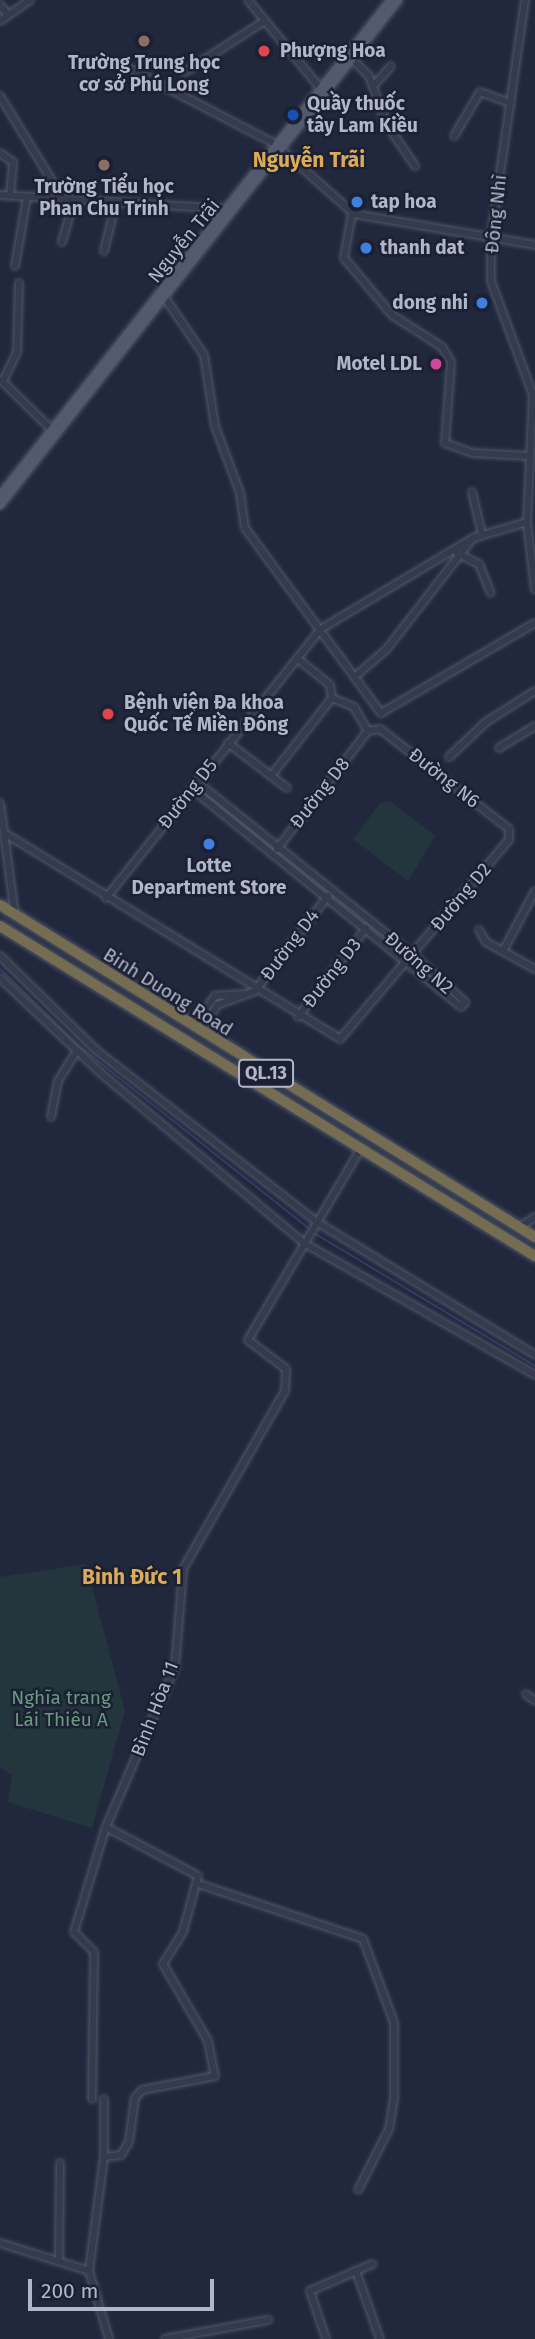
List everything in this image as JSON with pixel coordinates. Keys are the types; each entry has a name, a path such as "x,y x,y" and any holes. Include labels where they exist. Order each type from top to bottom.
{"highway":[{"name":"Binh Duong Road","path":"0,905 196,1030 530,1231"},
{"name":"Binh Duong Road","path":"0,926 360,1150 535,1255"},
{"path":"360,1150 366,1134"},
{"path":"516,1244 530,1231"}],"main road":[{"name":"Nguyễn Trãi","path":"0,506 50,428 391,0"},
{"name":"Nguyễn Trãi","path":"277,146 320,88 398,0"},
{"name":"Nguyễn Trãi","path":"0,496 226,209"}],"street":[{"path":"0,21 30,0"},
{"path":"248,0 263,22 320,88"},
{"name":"Đông Nhì","path":"525,0 491,237 491,281 533,395 529,456 532,486 527,522 535,589"},
{"path":"0,5 8,15"},
{"path":"185,72 263,22"},
{"path":"349,56 374,85 386,123 415,166"},
{"path":"374,85 391,66"},
{"path":"129,68 277,146 351,213 535,245"},
{"path":"454,136 480,92 511,103"},
{"path":"0,96 63,199"},
{"path":"0,153 13,162 10,196"},
{"path":"0,195 226,209"},
{"path":"15,267 27,197"},
{"path":"62,242 74,200"},
{"path":"104,251 116,202"},
{"path":"351,213 344,258 392,315 442,347 452,362 445,443 473,453 529,456"},
{"path":"0,389 17,352 19,283"},
{"path":"162,293 204,355 217,436 240,493 245,528 358,674 383,715 535,623"},
{"path":"4,383 50,428"},
{"path":"472,492 482,534"},
{"path":"321,629 470,540 482,534 527,522"},
{"path":"358,674 386,650 457,553 470,540"},
{"path":"457,553 479,564 491,593"},
{"name":"Đường D5","path":"106,898 321,629"},
{"path":"271,776 332,698 330,685 298,659"},
{"path":"449,757 486,722 535,691"},
{"path":"332,698 354,707 368,731"},
{"path":"499,748 535,726"},
{"name":"Đường N6","path":"368,731 380,729 509,828 509,840"},
{"name":"Đường D8","path":"273,854 368,731"},
{"path":"228,743 287,788"},
{"name":"Đường N2","path":"192,789 461,1007 465,1002 412,954 197,782"},
{"path":"0,803 15,916"},
{"path":"6,834 298,1017"},
{"name":"Đường D2","path":"298,1017 340,1039 509,840"},
{"name":"Đường D4","path":"196,1030 217,1006 255,991 332,890"},
{"path":"503,951 535,891"},
{"name":"Đường D3","path":"298,1017 366,929"},
{"path":"479,930 503,951 535,969"},
{"path":"0,956 96,1050 317,1222 535,1355"},
{"path":"0,978 77,1051 306,1241 535,1375"},
{"path":"51,1117 58,1081 77,1051"},
{"path":"306,1241 360,1150"},
{"path":"530,1231 535,1217"},
{"name":"Bình Hòa 11","path":"92,2099 94,1952 74,1932 106,1827 175,1667 183,1569 285,1391 286,1368 248,1340 306,1241"},
{"path":"526,1693 535,1701"},
{"path":"104,2157 121,2155 129,2142 135,2098 142,2090 215,2076 208,2041 163,1965 183,1932 198,1876 106,1827"},
{"path":"196,1883 363,1939 394,2024 394,2098 388,2129 358,2190"},
{"path":"104,2099 104,2157 89,2271 109,2339"},
{"path":"59,2261 60,2163"},
{"path":"0,2243 89,2271"},
{"path":"326,2339 310,2291 372,2264"},
{"path":"356,2270 380,2339"},
{"path":"165,2339 268,2320"}],"green space":[{"path":"390,801 435,836 408,881 353,839 380,803"},
{"name":"Nghĩa trang Lái Thiêu A","path":"86,1564 125,1711 92,1828 8,1802 12,1775 0,1767 0,1577"}],"waterway":[{"path":"0,969 80,1047 310,1229"},
{"path":"314,1233 535,1366"}],"place":[{"name":"Trường Trung học cơ sở Phú Long","path":"144,41"},
{"name":"Phượng Hoa","path":"264,51"},
{"name":"Quầy thuốc tây Lam Kiều","path":"293,115"},
{"name":"Trường Tiểu học Phan Chu Trinh","path":"104,165"},
{"name":"tap hoa","path":"357,202"},
{"name":"thanh dat","path":"366,248"},
{"name":"dong nhi","path":"482,303"},
{"name":"Motel LDL","path":"436,364"},
{"name":"Bệnh viện Đa khoa Quốc Tế Miền Đông","path":"108,714"},
{"name":"Lotte Department Store","path":"209,844"}],"district":[{"name":"Nguyễn Trãi","path":"309,160"},
{"name":"Bình Đức 1","path":"132,1577"}]}
